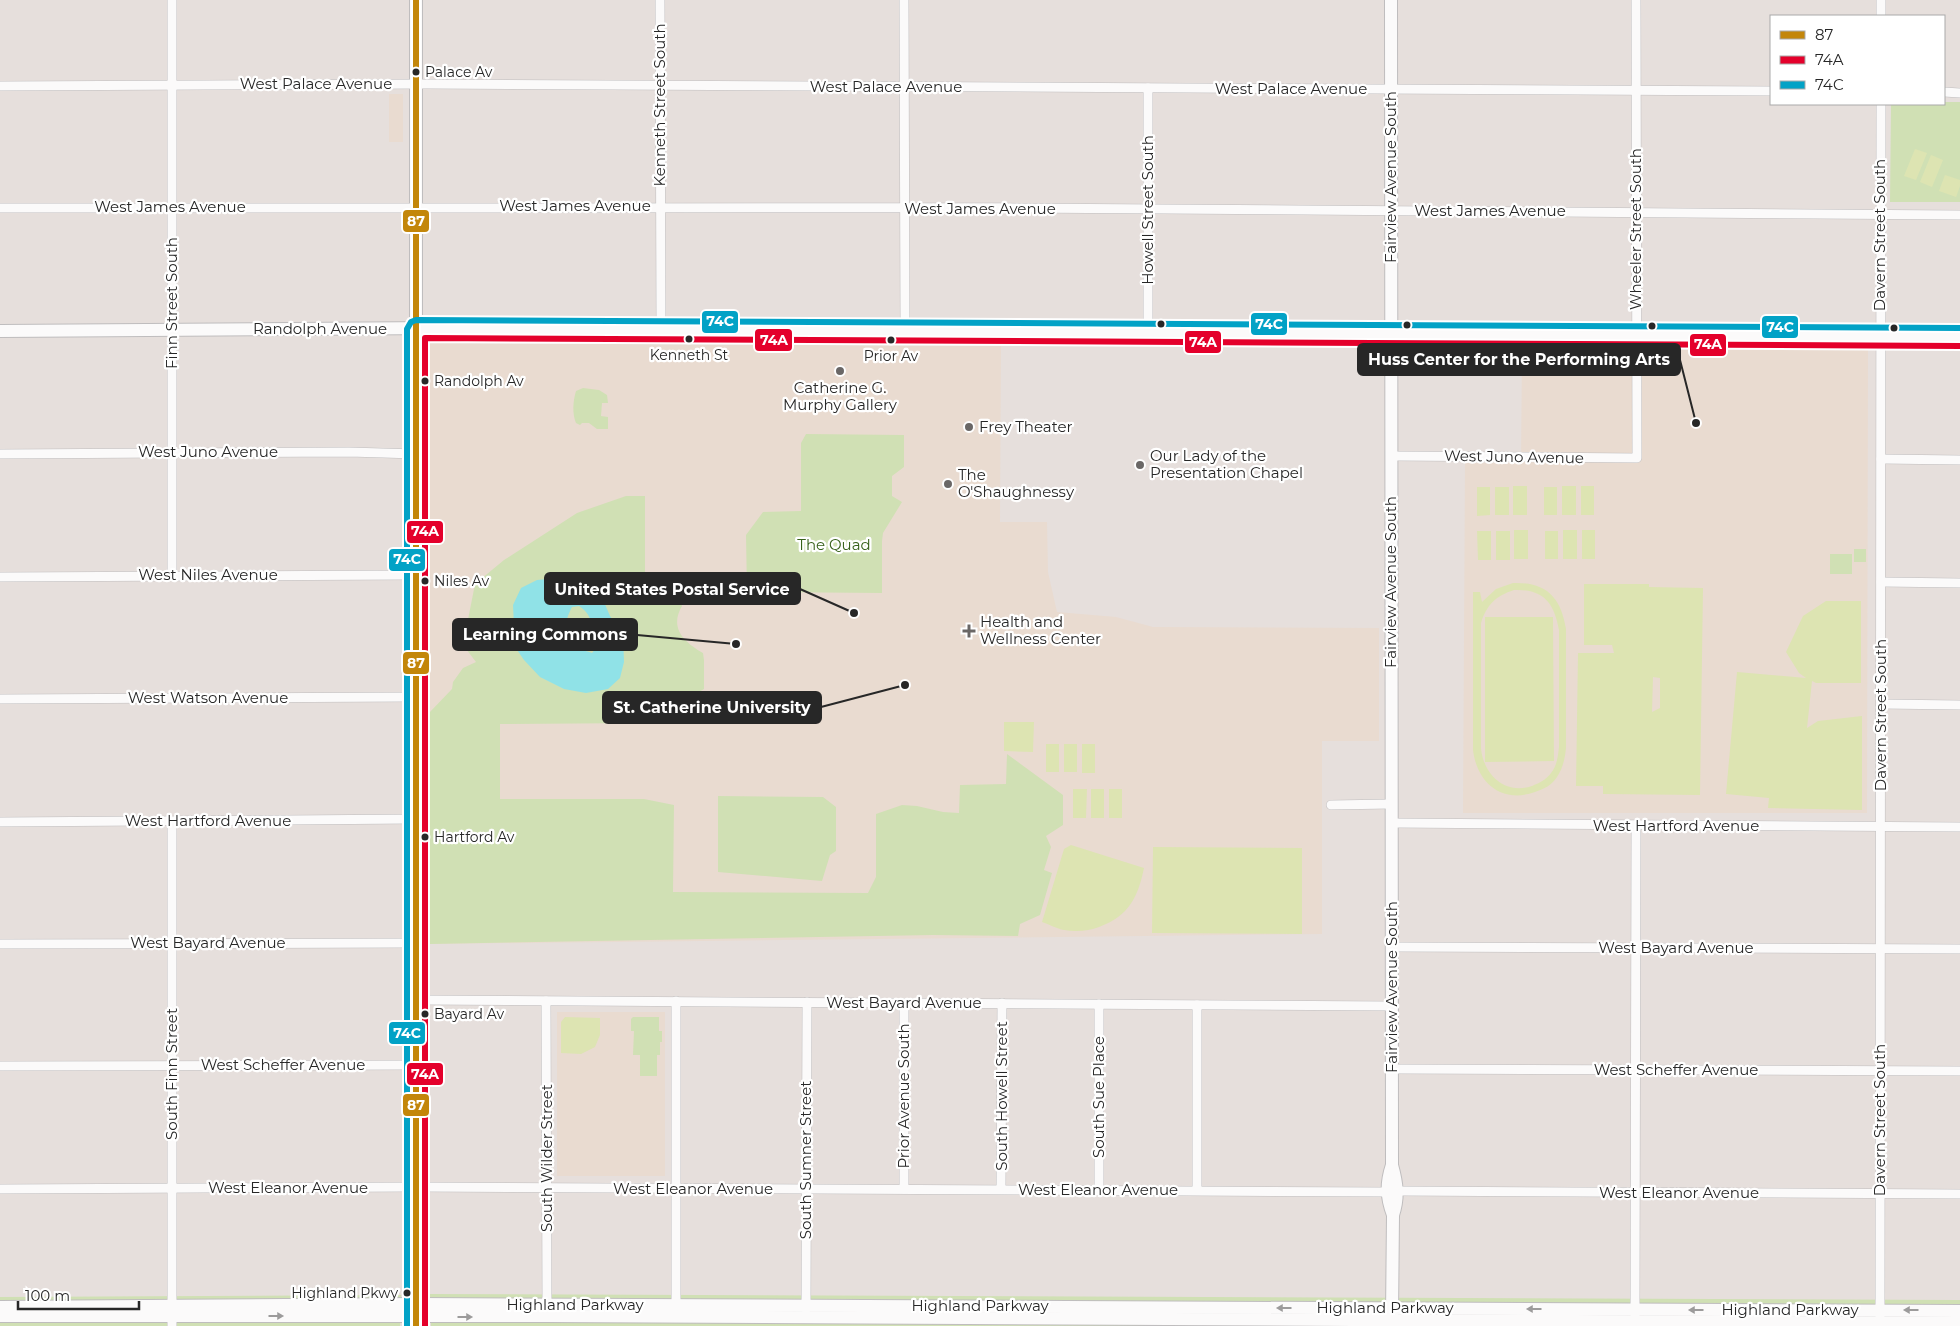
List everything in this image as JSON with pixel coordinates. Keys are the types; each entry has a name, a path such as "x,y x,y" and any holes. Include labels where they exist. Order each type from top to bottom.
{"street":[{"name":"Finn Street South","path":"172,0 172,575"},
{"path":"416,0 416,1315"},
{"name":"Kenneth Street South","path":"660,0 661,329"},
{"path":"904,0 905,331"},
{"name":"Fairview Avenue South","path":"1391,0 1392,1165 1387,1181 1392,1192 1387,1201 1392,1215 1392,1318"},
{"name":"Wheeler Street South","path":"1636,0 1637,458"},
{"path":"1881,0 1881,15"},
{"name":"West Palace Avenue","path":"0,86 417,84 1770,91"},
{"name":"Howell Street South","path":"1148,88 1148,332"},
{"path":"1945,92 1960,93"},
{"name":"Davern Street South","path":"1880,1320 1881,105"},
{"name":"West James Avenue","path":"0,208 417,206 1960,215"},
{"name":"Randolph Avenue","path":"0,331 661,329 1960,337"},
{"name":"West Juno Avenue","path":"0,454 349,452 416,454"},
{"name":"West Juno Avenue","path":"1392,456 1637,458"},
{"path":"1880,459 1960,460"},
{"name":"West Niles Avenue","path":"0,577 415,574"},
{"path":"1880,582 1960,582"},
{"name":"West Watson Avenue","path":"0,699 416,697"},
{"path":"1880,704 1960,705"},
{"path":"1331,805 1391,804"},
{"name":"West Hartford Avenue","path":"0,822 416,819"},
{"name":"South Finn Street","path":"172,822 172,1316"},
{"name":"West Hartford Avenue","path":"1391,824 1960,828"},
{"path":"1635,1315 1636,825"},
{"name":"West Bayard Avenue","path":"0,944 416,943"},
{"name":"West Bayard Avenue","path":"1392,947 1960,949"},
{"name":"West Bayard Avenue","path":"416,1000 1392,1006"},
{"name":"South Wilder Street","path":"546,1001 547,1310"},
{"path":"676,1002 676,1312"},
{"name":"South Sumner Street","path":"806,1312 807,1002"},
{"name":"Prior Avenue South","path":"904,1003 904,1189"},
{"name":"South Howell Street","path":"1001,1189 1002,1003"},
{"name":"South Sue Place","path":"1099,1004 1099,1189"},
{"path":"1197,1005 1197,1190"},
{"name":"West Scheffer Avenue","path":"0,1066 417,1065"},
{"name":"West Scheffer Avenue","path":"1392,1069 1960,1071"},
{"name":"West Eleanor Avenue","path":"0,1189 416,1187 1960,1194"},
{"name":"Highland Parkway","path":"0,1307 172,1316"},
{"name":"Highland Parkway","path":"0,1316 416,1315 547,1310 659,1316 676,1312 806,1312 1039,1317 1392,1318 1635,1315 1960,1323"},
{"name":"Highland Parkway","path":"1880,1320 1960,1311"}],"shaded area":[{"path":"389,94 403,94 403,142 389,142"},
{"path":"430,343 1001,346 1000,522 1047,522 1048,572 1057,612 1116,617 1153,627 1379,628 1379,741 1322,741 1322,934 430,944"},
{"path":"1522,349 1868,350 1867,813 1463,813 1465,463 1521,462"},
{"path":"557,1012 665,1012 665,1176 557,1176"}],"green space":[{"path":"1945,102 1960,102 1960,202 1890,202 1891,105 1945,105"},
{"path":"1915,149 1927,153 1916,180 1904,176"},
{"path":"1931,155 1943,160 1932,187 1920,182"},
{"path":"1945,175 1960,180 1956,197 1939,191"},
{"path":"583,388 599,390 607,395 608,403 602,403 601,416 608,417 608,429 597,429 589,423 582,423 580,425 576,423 573,411 574,399 576,391"},
{"name":"The Quad","path":"806,434 904,435 904,467 892,476 892,496 902,502 883,533 882,593 747,592 746,535 763,512 801,511 801,443"},
{"path":"1513,486 1527,486 1527,515 1513,515"},
{"path":"1562,486 1576,486 1576,515 1562,515"},
{"path":"1581,486 1594,486 1594,515 1581,515"},
{"path":"1477,487 1490,487 1490,515 1477,516"},
{"path":"1495,487 1509,487 1509,515 1495,515"},
{"path":"1544,487 1557,487 1557,515 1544,515"},
{"path":"626,496 645,496 645,575 652,583 672,588 682,606 678,614 678,628 680,634 690,644 703,653 704,689 646,723 500,724 500,799 644,799 674,805 673,892 868,893 876,877 876,814 902,805 959,813 960,785 1006,784 1007,754 1063,795 1063,825 1046,836 1051,847 1044,870 1052,873 1040,915 1020,924 1018,936 933,935 430,944 429,713 452,689 453,682 463,668 476,662 463,645 475,584 504,560 577,513"},
{"path":"1514,530 1528,530 1528,559 1514,559"},
{"path":"1563,530 1577,530 1577,559 1563,559"},
{"path":"1582,530 1595,530 1595,559 1582,559"},
{"path":"1477,531 1491,531 1491,560 1478,560"},
{"path":"1496,531 1510,531 1510,560 1496,560"},
{"path":"1545,531 1558,531 1558,559 1545,559"},
{"path":"1854,549 1866,549 1866,562 1854,562"},
{"path":"1830,554 1852,554 1852,574 1830,574"},
{"path":"1513,583 1525,583 1543,589 1556,600 1564,618 1566,629 1566,748 1563,763 1555,780 1545,788 1523,795 1502,793 1493,788 1480,772 1475,762 1473,750 1473,592 1480,592 1482,602 1496,589","holes":["1514,590 1533,592 1546,599 1557,620 1559,630 1559,747 1556,764 1545,779 1532,786 1513,788 1498,781 1491,775 1486,767 1481,749 1481,623 1489,606 1497,598"]},
{"path":"1584,584 1649,584 1649,587 1703,588 1700,795 1603,794 1603,786 1576,786 1578,653 1614,653 1612,645 1584,645","holes":["1653,677 1660,678 1660,708 1652,712"]},
{"path":"1826,601 1861,601 1861,683 1816,683 1812,681 1807,728 1818,721 1862,716 1862,810 1768,808 1769,798 1726,794 1737,672 1806,678 1799,673 1786,652 1803,616"},
{"path":"1485,617 1553,617 1554,761 1485,762"},
{"path":"1004,722 1034,722 1033,752 1004,751"},
{"path":"1046,744 1059,744 1059,772 1046,772"},
{"path":"1064,744 1077,744 1077,772 1064,772"},
{"path":"1082,744 1095,744 1095,773 1082,773"},
{"path":"1073,789 1087,789 1086,818 1073,818"},
{"path":"1091,789 1104,789 1104,818 1091,818"},
{"path":"1109,789 1122,789 1122,818 1109,818"},
{"path":"718,796 823,797 836,807 836,851 830,855 822,881 718,872"},
{"path":"1071,845 1144,868 1139,888 1125,911 1109,922 1082,931 1059,929 1042,922 1064,849"},
{"path":"1153,847 1302,848 1302,934 1152,933"},
{"path":"565,1017 600,1018 600,1035 595,1047 581,1054 561,1053 561,1022"},
{"path":"633,1017 659,1017 659,1031 662,1031 662,1042 660,1042 660,1055 657,1055 657,1076 640,1076 640,1055 633,1055 634,1031 631,1031 631,1019"},
{"path":"430,1294 1960,1300 1960,1326 431,1326"},
{"path":"401,1295 400,1326 0,1326 0,1297"}],"water":[{"path":"582,576 598,588 610,616 623,635 624,662 620,678 608,689 586,693 564,689 540,677 515,647 513,605 521,588 537,580","holes":["579,606 590,619 597,647 592,653 571,647 565,637 566,621 572,607"]}],"transit line":[{"name":"87","path":"416,0 416,1326"},
{"name":"74C","path":"407,1326 407,329 411,322 416,320 1960,328"},
{"name":"74A","path":"425,1326 425,338 1960,346"}],"place":[{"name":"Palace Av","path":"416,72"},
{"name":"Kenneth St","path":"689,339"},
{"name":"Prior Av","path":"891,340"},
{"name":"Catherine G. Murphy Gallery","path":"840,371"},
{"name":"Randolph Av","path":"425,381"},
{"name":"Huss Center for the Performing Arts","path":"1696,423"},
{"name":"Frey Theater","path":"969,427"},
{"name":"Our Lady of the Presentation Chapel","path":"1140,465"},
{"name":"The O'Shaughnessy","path":"948,484"},
{"name":"Niles Av","path":"425,581"},
{"name":"United States Postal Service","path":"854,613"},
{"name":"Health and Wellness Center","path":"969,631"},
{"name":"Learning Commons","path":"736,644"},
{"name":"St. Catherine University","path":"905,685"},
{"name":"Hartford Av","path":"425,837"},
{"name":"Bayard Av","path":"425,1014"},
{"name":"Highland Pkwy","path":"407,1293"}]}
